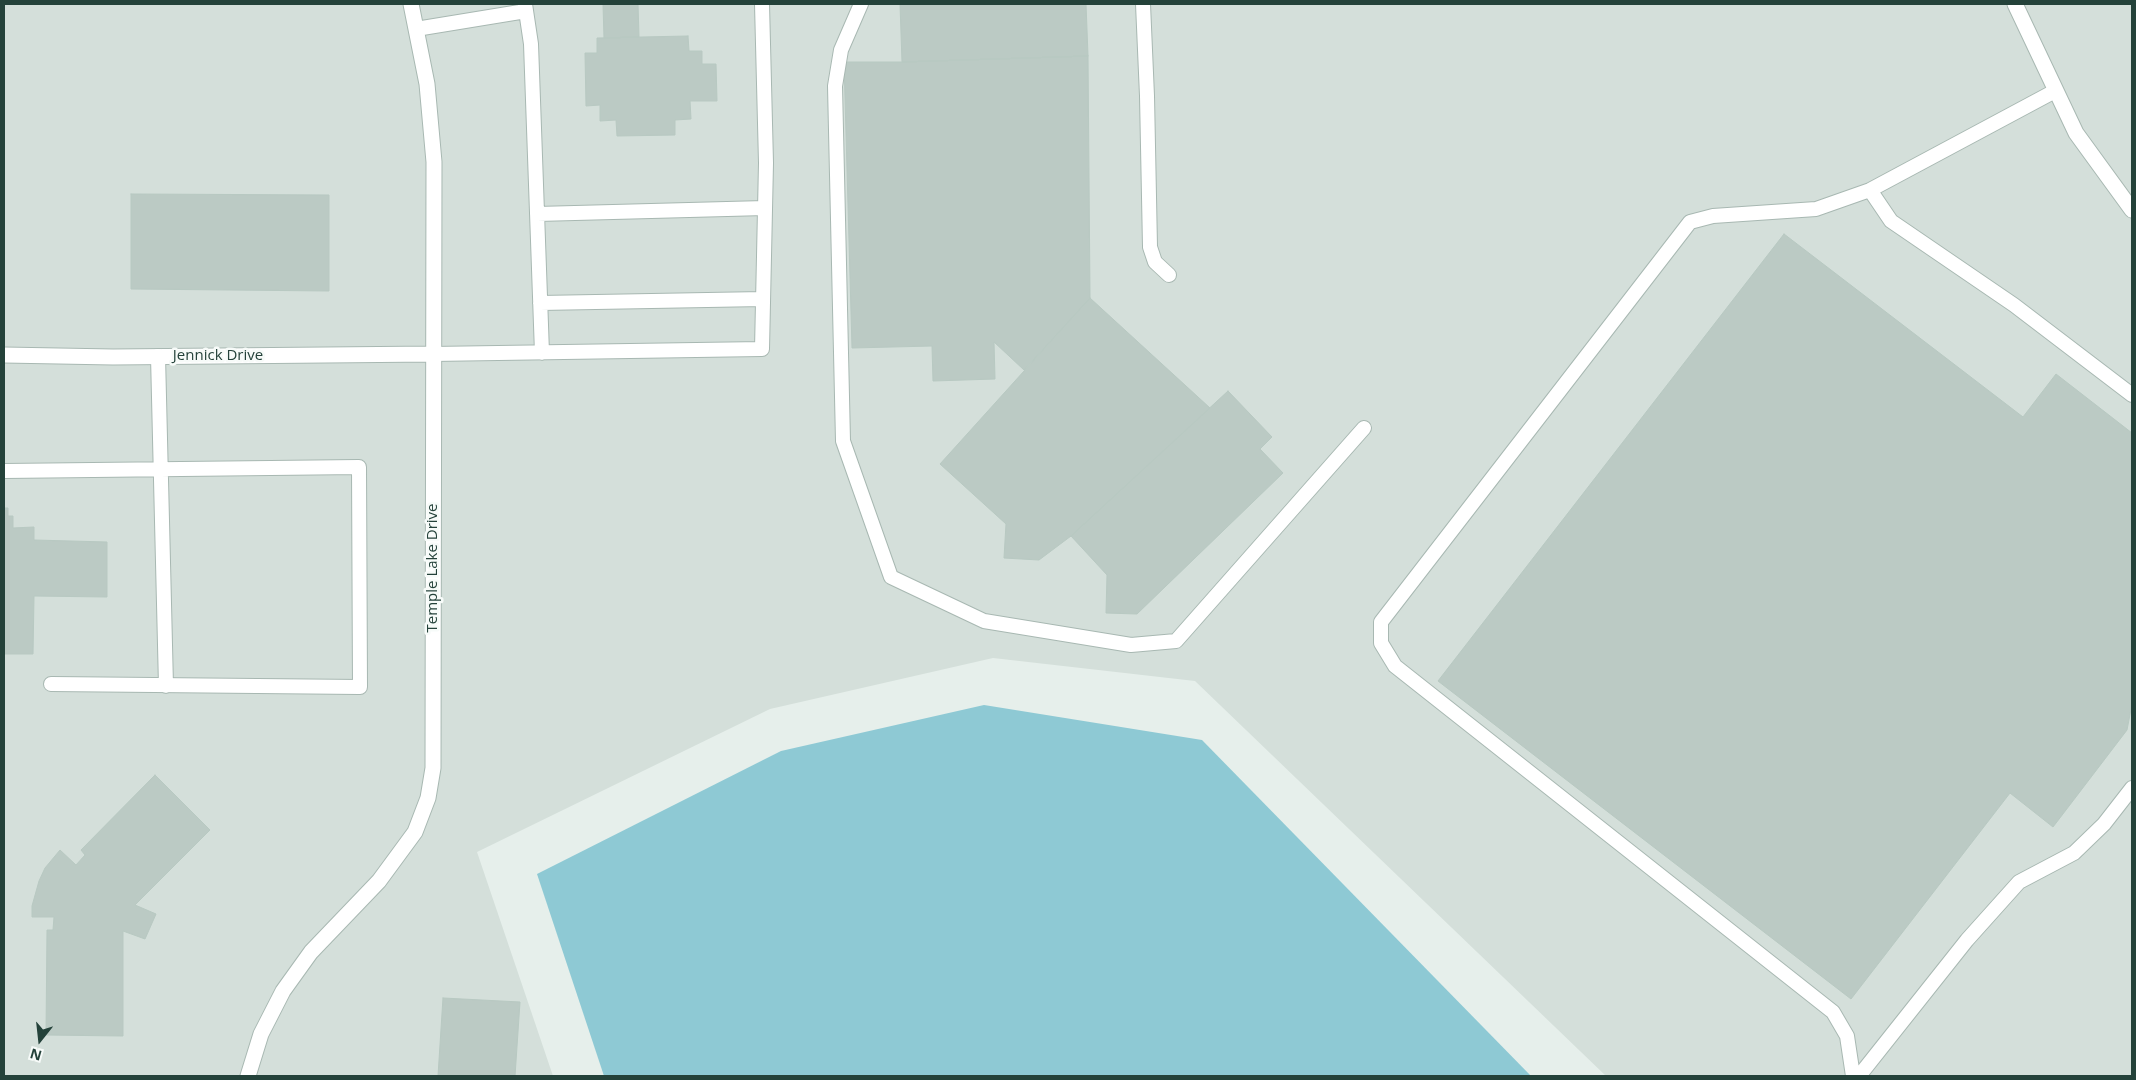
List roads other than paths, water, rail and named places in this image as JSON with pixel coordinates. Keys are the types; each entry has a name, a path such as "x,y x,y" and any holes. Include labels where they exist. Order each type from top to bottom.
{"street":[{"name":"Temple Lake Drive","path":"248,1076 261,1034 283,991 311,952 379,881 414,832 428,798 433,768 432,354 434,162 426,84 411,4"},
{"path":"2016,4 2076,133 2132,210"},
{"name":"Jennick Drive","path":"4,355 432,354"}],"lane":[{"path":"432,354 762,349 766,163 762,4"},
{"path":"861,4 841,50 835,86 843,441 891,578 984,621 1131,645 1176,640 1364,428"},
{"path":"1143,4 1150,247 1156,262 1169,275"},
{"path":"416,30 525,8 531,44 542,353"},
{"path":"1853,1076 1847,1036 1833,1012 1394,666 1381,643 1381,622 1690,222 1713,216 1816,209 1870,190 2055,91"},
{"path":"1870,190 1891,221 2014,306 2132,395"},
{"path":"537,214 765,208"},
{"path":"540,303 763,299"},
{"path":"158,356 166,686"},
{"path":"4,471 359,467 360,687 51,684"},
{"path":"1859,1076 1967,940 2019,882 2074,853 2104,824 2132,788"}],"water":[{"path":"984,705 1202,740 1531,1076 604,1076 537,874 781,751"}]}
